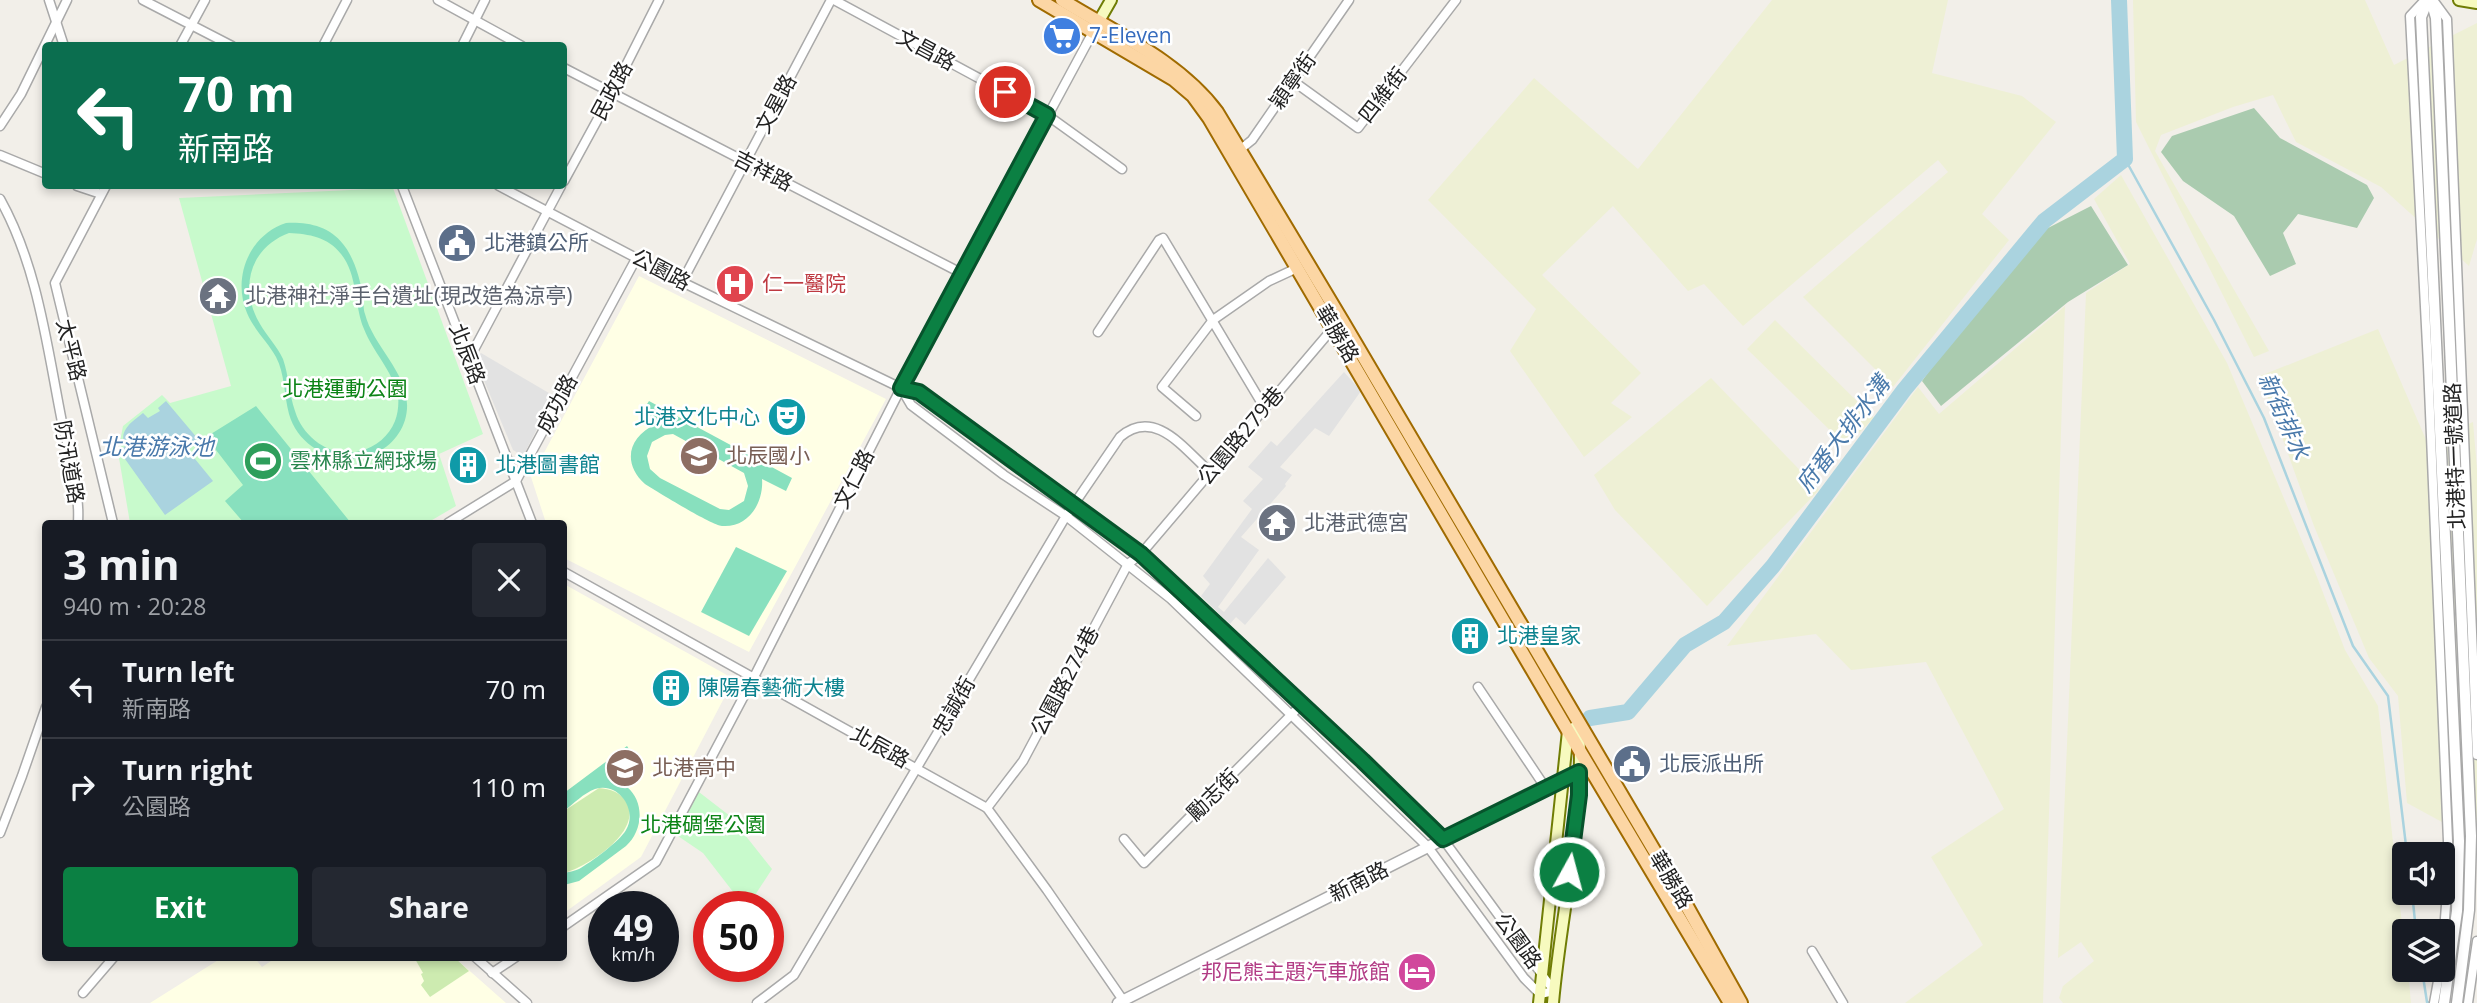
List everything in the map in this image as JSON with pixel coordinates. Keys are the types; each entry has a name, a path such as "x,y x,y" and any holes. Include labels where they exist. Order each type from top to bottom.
{"main road":[{"name":"華勝路","path":"1039,0 1096,27"},
{"name":"華勝路","path":"1062,0 1193,96 1235,153 1574,728"},
{"name":"文仁路","path":"1096,27 1111,0"},
{"path":"2459,0 2477,3"},
{"name":"華勝路","path":"1235,153 1297,268 1338,325"},
{"path":"1574,728 1581,753 1589,765"},
{"path":"1553,1003 1579,795 1589,765 1574,728"},
{"path":"1540,998 1565,778 1574,728"},
{"name":"華勝路","path":"1589,765 1730,1003"},
{"name":"華勝路","path":"1589,765 1741,1003"}],"street":[{"path":"49,0 63,42"},
{"path":"46,42 67,0"},
{"path":"143,0 225,42"},
{"path":"182,42 205,0"},
{"path":"325,42 348,0"},
{"path":"438,0 514,42"},
{"path":"464,42 485,0"},
{"name":"民政路","path":"567,174 659,0"},
{"name":"文昌路","path":"832,0 1047,115 1122,169"},
{"name":"文星路","path":"682,282 832,0"},
{"name":"穎寧街","path":"1235,153 1252,140 1349,0"},
{"name":"四維街","path":"1293,81 1358,128 1456,0"},
{"name":"北港特一號道路","path":"2429,0 2447,19 2477,755"},
{"name":"北港特一號道路","path":"2429,0 2410,16 2449,855 2445,919"},
{"name":"北港特一號道路","path":"2429,0 2421,17 2459,841 2457,911 2442,996"},
{"name":"北港特一號道路","path":"2429,0 2436,32 2471,836 2469,910 2458,1000"},
{"name":"文仁路","path":"567,924 656,862 754,677 901,388 1096,27"},
{"path":"0,126 42,50"},
{"name":"吉祥路","path":"567,70 963,274"},
{"path":"0,155 42,172"},
{"path":"86,189 101,194"},
{"name":"太平路","path":"104,189 55,283 112,520"},
{"name":"北辰路","path":"403,189 531,520"},
{"name":"公園路","path":"505,189 682,282 901,388 919,392 1141,554 1443,839 1554,991 1540,998 1428,847 1171,599 1066,516 1004,475 911,405 901,388"},
{"name":"民政路","path":"469,359 559,189"},
{"name":"防汛道路","path":"0,200 14,225 41,310 75,477 78,520"},
{"path":"1098,332 1163,237 1264,407"},
{"name":"成功路","path":"516,481 637,257"},
{"path":"1196,416 1162,387 1213,320 1269,281 1297,268"},
{"name":"公園路279巷","path":"1141,554 1264,407 1338,325"},
{"name":"忠誠街","path":"757,1003 794,975 1066,516 1120,437 1131,428 1146,425 1160,428 1210,472"},
{"path":"452,520 516,481"},
{"name":"公園路274巷","path":"987,808 1023,761 1128,564 1141,554"},
{"name":"北辰路","path":"567,574 987,808 1047,890 1122,1002"},
{"path":"1478,687 1545,787"},
{"name":"勵志街","path":"1124,839 1144,863 1302,704"},
{"path":"0,833 42,718"},
{"name":"新南路","path":"1122,1002 1589,765"},
{"path":"2469,1001 2477,941"},
{"path":"1812,951 1843,1003"},
{"path":"83,993 111,961"},
{"path":"479,961 527,1003"},
{"path":"492,973 510,961"},
{"path":"2434,1003 2442,996"}],"shaded area":[{"path":"1772,0 1948,0 1932,73 2022,96 2056,122 1982,214 2009,240 1893,387 1803,297 1948,172 1938,160 1743,326 1704,284 1688,291 1613,206 1542,275 1641,373 1611,403 1632,417 1584,457 1510,351 1536,309 1428,200 1534,78 1638,169"},
{"path":"2133,0 2365,0 2394,65 2477,23 2477,239 2469,266 2381,187 2296,142 2273,95 2233,107 2161,135 2155,151 2269,351 2254,357 2136,122"},
{"path":"2254,108 2280,138 2367,185 2374,198 2357,228 2298,214 2283,233 2296,264 2270,276 2234,216 2183,181 2161,152 2172,136"},
{"path":"2121,175 2227,363 2345,650 2378,706 2393,842 2392,905 2400,905 2401,919 2392,919 2392,982 2409,982 2411,1003 2063,1003 2059,998 2063,986 2094,961 2081,942 2058,958 2086,293 2130,264 2094,199"},
{"path":"2091,206 2128,265 2068,302 1941,406 1922,381 1954,336 2046,229"},
{"name":"北辰國小","path":"639,276 886,399 749,652 567,560 567,520 545,520 531,477"},
{"path":"2065,306 2043,1003 1905,1003 1983,945 1931,857 2004,809 1926,662 1851,670 1816,634 1727,646 1918,387 1939,414"},
{"path":"1775,320 1874,418 1846,446 1747,349"},
{"path":"2378,329 2427,442 2473,422 2477,469 2477,841 2407,803 2398,696 2369,658 2314,526 2260,376"},
{"path":"481,353 554,396 523,456 513,450 475,359"},
{"path":"1344,372 1361,391 1329,436 1315,428 1280,467 1292,475 1286,486 1241,537 1259,550 1218,607 1224,612 1268,558 1286,577 1245,625 1236,617 1230,624 1201,596 1210,584 1203,576 1252,509 1243,501 1263,479 1248,467 1271,441 1277,446"},
{"path":"1711,378 1819,490 1707,606 1615,510 1594,475"},
{"name":"北港高中","path":"567,586 734,679 641,857 594,891 588,891 588,896 567,911"},
{"path":"217,961 257,961 262,967 271,961 459,961 506,1003 150,1003"}],"green space":[{"name":"北港運動公園","path":"393,189 483,434 439,454 456,506 432,520 129,520 118,452 123,426 162,395 170,403 231,386 179,198"},
{"path":"286,223 318,226 337,238 350,256 359,277 364,312 400,378 407,405 405,420 399,433 378,452 352,459 329,455 309,444 294,425 289,414 279,364 250,319 243,300 243,272 247,259 262,237","holes":["289,233 324,240 341,254 350,271 364,329 395,386 398,395 395,421 386,436 366,449 349,453 329,449 305,430 293,405 283,359 254,311 249,284 257,259 275,240"]},
{"path":"649,401 792,478 786,491 762,479 757,505 747,518 740,523 722,526 707,520 645,484 638,476 633,468 631,451 639,436 656,424 640,415","holes":["673,434 744,473 748,486 744,501 729,510 720,509 660,478 650,469 647,456 652,442"]},
{"name":"雲林縣立網球場","path":"256,406 349,520 241,520 225,501 243,485 206,437"},
{"path":"736,547 787,571 749,636 701,612"},
{"path":"627,746 634,757 607,778 625,785 637,800 640,816 636,833 626,846 579,881 567,884 567,872 584,866 623,835 630,814 624,799 612,789 595,789 567,809 567,791"},
{"path":"599,788 622,796 630,814 627,825 610,847 586,864 567,872 567,809"},
{"name":"北港碉堡公園","path":"695,789 730,816 772,869 758,891 732,891 703,853 672,832"},
{"path":"416,961 458,961 469,971 430,997 421,985 424,981 421,974 423,973"}],"water":[{"name":"北港游泳池","path":"166,401 198,439 186,448 213,481 165,515 120,452 125,446 123,435 127,427 143,413 148,418 160,411 158,408"}],"waterway":[{"name":"府番大排水溝","path":"1590,718 1628,712 1685,645 1724,622 1773,566 1904,390 2044,221 2125,159 2119,0"},
{"name":"新街排水","path":"2125,159 2214,320 2264,418 2353,646 2388,696 2406,842"},
{"name":"新街排水","path":"2413,905 2415,919"},
{"name":"新街排水","path":"2424,982 2427,1002 2431,1003"}],"place":[{"name":"7-Eleven","path":"1062,36"},
{"name":"北港鎮公所","path":"457,243"},
{"name":"仁一醫院","path":"735,284"},
{"name":"北港神社淨手台遺址(現改造為涼亭)","path":"218,296"},
{"name":"北港文化中心","path":"787,417"},
{"name":"北辰國小","path":"699,456"},
{"name":"雲林縣立網球場","path":"263,461"},
{"name":"北港圖書館","path":"468,465"},
{"name":"北港武德宮","path":"1277,523"},
{"name":"北港皇家","path":"1470,636"},
{"name":"陳陽春藝術大樓","path":"671,688"},
{"name":"北辰派出所","path":"1632,764"},
{"name":"北港高中","path":"625,768"},
{"name":"邦尼熊主題汽車旅館","path":"1417,972"}],"route":[{"path":"1005,92 1047,115 901,388 919,392 1141,554 1443,839 1579,772 1579,795 1569,872"}]}
